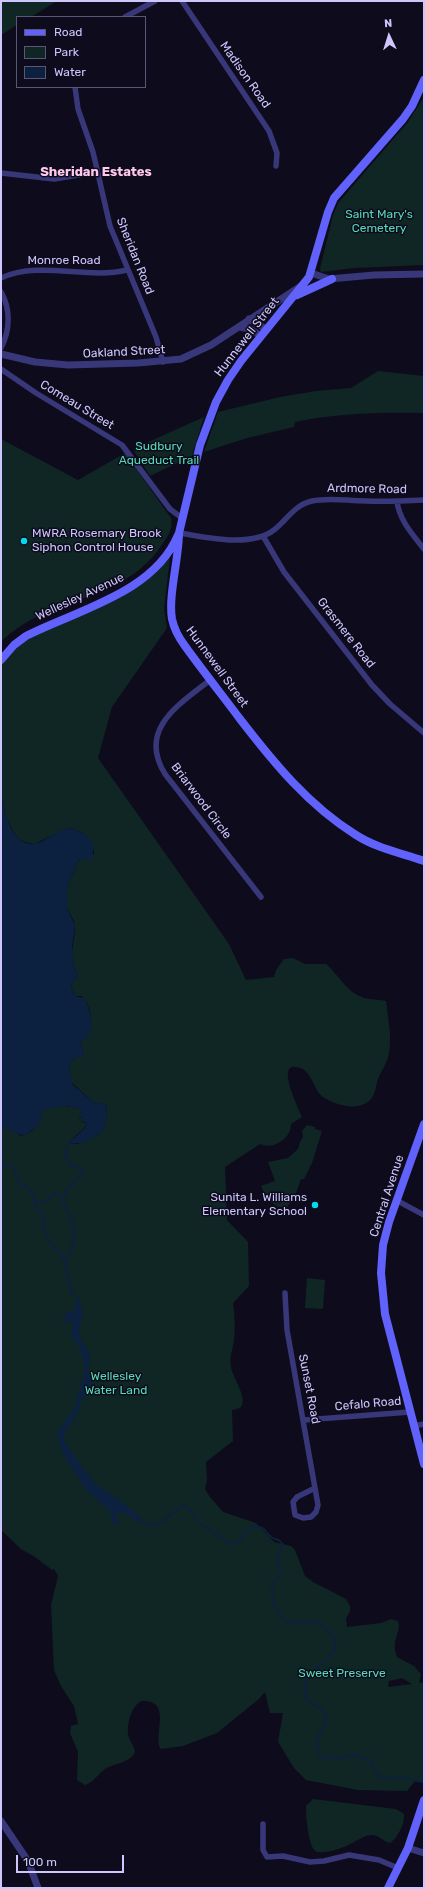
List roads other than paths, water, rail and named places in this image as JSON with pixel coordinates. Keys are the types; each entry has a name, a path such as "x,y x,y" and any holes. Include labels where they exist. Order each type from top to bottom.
{"main road":[{"name":"Hunnewell Street","path":"424,80 412,106 403,118 344,185 332,202 327,214 311,273 304,284 266,329 228,380 213,409 199,450 182,518 171,604 172,618 179,636 210,680 281,770 323,810 356,835 372,844 424,861"},
{"path":"294,296 332,279"},
{"name":"Wellesley Avenue","path":"1,660 14,645 26,636 115,596 143,579 164,559 179,533"},
{"name":"Central Avenue","path":"424,1124 396,1200 383,1245 382,1289 387,1324 424,1464"},
{"path":"388,1888 408,1848 424,1800"}],"street":[{"path":"127,16 155,1"},
{"name":"Madison Road","path":"182,1 269,131 277,152 276,166"},
{"name":"Sheridan Road","path":"76,88 78,109 90,143 110,226 156,337 163,362"},
{"path":"1,173 54,179 97,172"},
{"name":"Monroe Road","path":"1,278 18,273 39,270 111,272 127,270"},
{"path":"311,273 322,278 332,279 378,274 420,274"},
{"name":"Oakland Street","path":"1,354 35,362 61,365 163,362 181,359 196,353 240,327 304,284"},
{"path":"1,292 6,302 8,314 6,335 1,348"},
{"path":"250,319 266,329"},
{"path":"240,327 250,329 261,336"},
{"name":"Comeau Street","path":"1,369 36,393 122,445 170,509 182,518"},
{"name":"Ardmore Road","path":"179,533 236,540 248,540 264,536 273,530 297,507 313,501 335,498 366,501 424,500"},
{"path":"397,501 404,522 424,549"},
{"name":"Grasmere Road","path":"264,536 284,572 372,685 394,707 424,733"},
{"name":"Briarwood Circle","path":"210,680 177,706 165,718 159,730 157,740 158,760 165,774 261,897"},
{"path":"396,1200 424,1215"},
{"name":"Sunset Road","path":"285,1293 287,1330 304,1420 318,1505 316,1512 311,1517 303,1518 295,1515 293,1502 297,1497 315,1488"},
{"name":"Cefalo Road","path":"304,1420 410,1412"},
{"path":"414,1426 424,1424"},
{"path":"1,1821 28,1861 38,1888"},
{"path":"263,1824 264,1850 267,1857 283,1856 310,1862 324,1861 349,1855 379,1860 398,1868"},
{"path":"408,1848 424,1853"}],"water":[{"path":"1,796 12,830 23,842 30,844 40,842 68,828 83,834 94,845 92,860 79,859 67,888 67,908 75,925 72,947 74,966 78,976 71,986 75,996 85,998 91,1025 88,1036 80,1044 84,1051 84,1056 72,1060 69,1068 72,1084 93,1102 105,1104 107,1110 102,1132 82,1143 68,1144 87,1123 79,1120 83,1115 78,1108 66,1106 43,1109 39,1125 24,1136 1,1127"},
{"path":"80,1299 83,1318 80,1324 79,1335 90,1355 88,1371 92,1383 81,1402 78,1413 65,1432 64,1441 94,1483 123,1503 142,1519 143,1524 125,1513 116,1512 118,1523 114,1525 109,1510 86,1490 62,1452 58,1437 58,1430 74,1409 84,1374 84,1362 78,1344 71,1336 71,1321 69,1319 66,1323 62,1321 67,1313 76,1309 75,1303"}],"waterway":[{"path":"65,1262 72,1247 74,1230 72,1220 64,1205 63,1199 66,1190 82,1174 82,1169 71,1166 65,1154 68,1144"},
{"path":"1,1162 4,1165 10,1165 14,1168 20,1184 32,1192 37,1211 44,1214 43,1224 49,1242 64,1258 72,1294 77,1297 78,1301"},
{"path":"36,1202 47,1201 54,1194 63,1195"},
{"path":"142,1523 149,1525 160,1522 178,1508 183,1506 190,1510 200,1524 225,1541 235,1545 249,1529 257,1526 263,1529 271,1537 281,1542 283,1546 277,1562 280,1569 280,1576 272,1584 273,1605 286,1623 316,1623 326,1628 331,1633 335,1641 335,1648 332,1654 308,1677 304,1691 309,1701 325,1713 326,1721 316,1743 320,1756 324,1758 341,1758 354,1754 372,1762 374,1771 381,1777 402,1778 423,1782"}],"place":[{"name":"MWRA Rosemary Brook Siphon Control House","path":"24,541"},
{"name":"Sunita L. Williams Elementary School","path":"315,1205"}],"district":[{"name":"Sheridan Estates","path":"96,172"}],"park label":[{"name":"Saint Mary's Cemetery","path":"379,222"},
{"name":"Sudbury Aqueduct Trail","path":"159,454"},
{"name":"Wellesley Water Land","path":"116,1384"},
{"name":"Sweet Preserve","path":"342,1674"}]}
